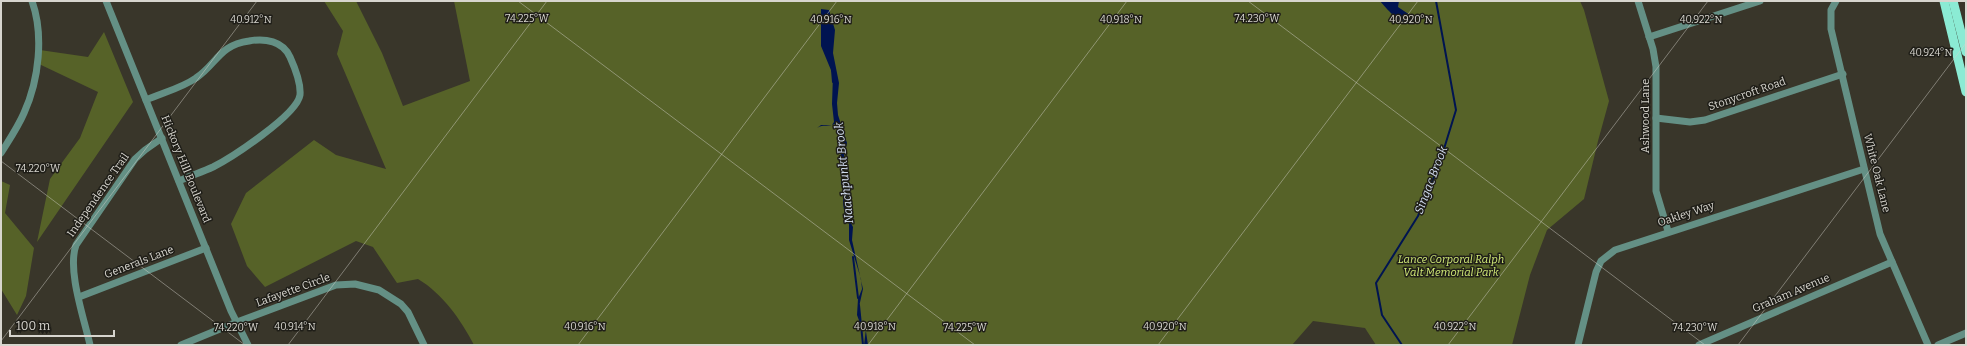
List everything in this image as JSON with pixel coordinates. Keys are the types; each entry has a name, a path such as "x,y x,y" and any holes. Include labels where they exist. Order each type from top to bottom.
{"main road":[{"path":"1944,1 1966,92"},
{"path":"1953,1 1966,52"}],"street":[{"path":"1,153 24,114 35,78 38,34 32,1"},
{"name":"Hickory Hill Boulevard","path":"106,1 206,248 248,345"},
{"name":"Ashwood Lane","path":"1638,1 1656,66 1656,191 1668,231"},
{"path":"1649,37 1760,1"},
{"name":"White Oak Lane","path":"1836,1 1831,10 1831,29 1880,234 1928,345"},
{"path":"146,100 195,79 224,49 248,41 266,40 274,42 281,45 290,56 299,84 300,96 286,117 214,166 179,181"},
{"name":"Stonycroft Road","path":"1656,118 1690,122 1705,120 1842,74"},
{"name":"Independence Trail","path":"90,345 73,271 73,254 76,245 135,159 162,138"},
{"name":"Oakley Way","path":"1578,345 1596,272 1601,261 1607,255 1620,247 1864,169"},
{"name":"Generals Lane","path":"79,298 206,248"},
{"name":"Graham Avenue","path":"1699,345 1892,262"},
{"name":"Lafayette Circle","path":"182,345 237,322 336,285 355,284 379,290 401,304 408,312 424,345"},
{"path":"1938,345 1966,333"}],"green space":[{"name":"Lance Corporal Ralph Valt Memorial Park","path":"324,1 356,1 382,53 403,106 470,81 454,1 1580,1 1584,10 1609,101 1584,199 1547,230 1530,275 1512,345 1376,345 1365,328 1313,321 1292,345 474,345 457,317 435,292 418,279 397,283 373,247 356,241 265,287 247,266 231,224 246,193 314,140 336,155 386,169 337,54 343,31"},
{"path":"104,32 133,102 37,242 50,179 80,138 98,92 39,64 40,50 88,57"},
{"path":"1,181 10,185 5,213 34,248 26,296 17,315 1,289"}],"water":[{"path":"1380,1 1399,1 1398,7 1416,19 1415,23 1405,23 1395,17"},
{"path":"821,9 829,10 835,30 833,53 839,83 837,103 838,115 847,143 844,156 846,213 853,227 852,240 860,276 849,240 849,224 845,217 843,203 844,188 841,184 842,141 835,124 832,125 834,122 832,104 833,75 821,46"},
{"path":"861,281 863,289 859,307 860,322 863,324 860,323 857,315 858,299 862,289"},
{"path":"866,330 868,345 864,345"}],"waterway":[{"name":"Singac Brook","path":"1402,345 1382,315 1376,283 1418,216 1439,165 1456,110 1436,1"},
{"name":"Naachpunkt Brook","path":"832,70 833,82"},
{"name":"Naachpunkt Brook","path":"839,134 842,157"},
{"name":"Naachpunkt Brook","path":"845,179 849,219"},
{"name":"Naachpunkt Brook","path":"853,257 858,298"},
{"name":"Naachpunkt Brook","path":"859,305 863,345"}]}
